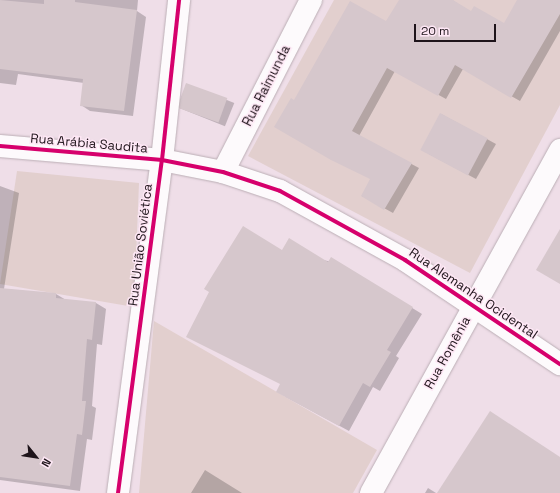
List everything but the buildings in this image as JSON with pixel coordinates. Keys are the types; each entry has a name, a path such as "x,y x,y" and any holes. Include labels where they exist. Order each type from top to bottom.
{"street":[{"name":"Rua União Soviética","path":"118,493 162,160 179,0"},
{"name":"Rua Raimunda","path":"222,172 311,0"},
{"name":"Rua Arábia Saudita","path":"0,146 162,160 222,172"},
{"name":"Rua Romênia","path":"371,493 560,150"},
{"name":"Rua Alemanha Ocidental","path":"222,172 280,191 405,260 560,364"}],"shaded area":[{"path":"334,0 552,0 560,5 560,105 470,273 248,156"},
{"path":"17,171 139,183 134,307 0,284"},
{"path":"154,321 377,450 353,493 139,493"}],"cycle path":[{"path":"118,493 162,160 179,0"},
{"path":"0,146 162,160 223,172 280,191 405,260 560,364"}]}
